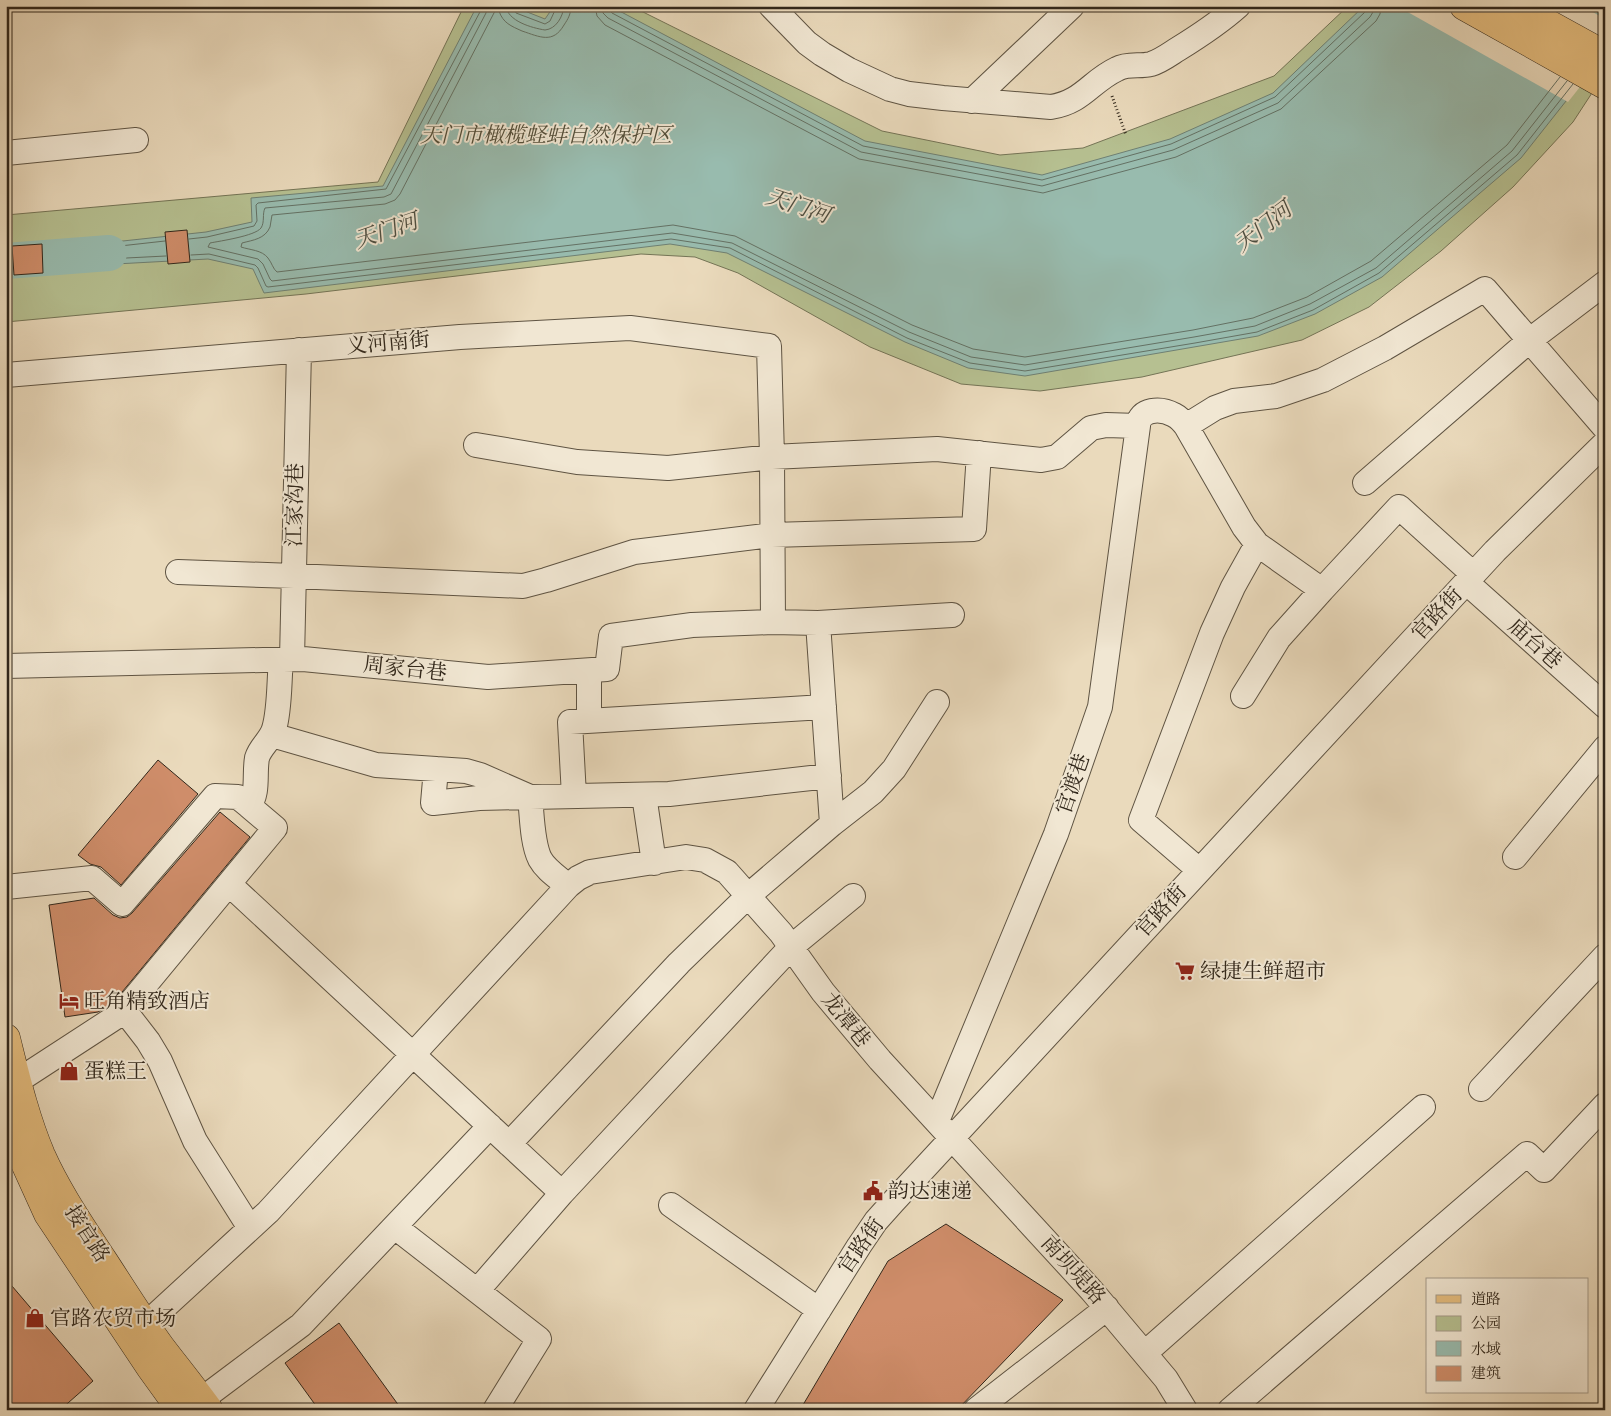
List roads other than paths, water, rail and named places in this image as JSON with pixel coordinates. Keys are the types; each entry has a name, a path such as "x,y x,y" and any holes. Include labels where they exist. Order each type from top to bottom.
{"main road":[{"path":"1464,6 1605,85"},
{"path":"1516,6 1605,55"},
{"name":"接官路","path":"6,1038 16,1082 30,1126 56,1185 71,1212 197,1407"},
{"name":"接官路","path":"6,1111 12,1154 48,1214 150,1367 197,1407"}],"street":[{"path":"771,6 806,43 865,78 890,89 909,94 1040,106 1063,105 1075,100 1114,70 1124,66 1150,64 1167,56 1209,30 1238,6"},
{"path":"972,101 1072,6"},
{"path":"6,153 136,140"},
{"path":"1365,483 1530,340 1605,283"},
{"path":"1186,426 1215,408 1234,401 1276,396 1323,380 1385,348 1485,289 1605,428"},
{"name":"义河南街","path":"6,375 460,337 630,328 769,346 772,457"},
{"name":"江家沟巷","path":"272,735 276,722 286,659 294,576 299,350"},
{"path":"476,446 577,462 668,468 772,457 937,449 1041,460 1057,457 1091,428 1106,425 1138,426 1138,420 1143,414 1150,411 1166,411 1180,419 1186,426 1244,527 1257,544 1322,590 1279,638 1243,696"},
{"name":"官渡巷","path":"945,1129 1056,834 1100,707 1138,426"},
{"name":"官路街","path":"756,1410 876,1221 945,1129 1199,870 1469,578 1605,443"},
{"path":"178,572 523,586 634,552 772,536 974,529 979,453"},
{"path":"772,457 773,622 818,623 952,615"},
{"name":"庙台巷","path":"1322,590 1400,507 1469,578 1602,700"},
{"path":"1199,870 1141,820 1212,633 1233,587 1257,544"},
{"name":"周家台巷","path":"6,666 286,659 488,677 607,669 611,636 692,625 773,622"},
{"path":"818,623 832,824"},
{"path":"589,671 589,721"},
{"path":"509,1144 679,963 748,895 873,792 894,769 937,702"},
{"path":"574,796 570,722 824,706"},
{"path":"249,806 255,799 257,758 260,750 272,735 376,765 466,771 480,775 530,797"},
{"path":"1515,857 1605,748"},
{"path":"436,769 433,803 479,798 669,794 829,776"},
{"path":"644,795 654,863"},
{"path":"6,887 92,878 122,904 215,796 238,797 275,828 124,1010 16,1082"},
{"path":"530,797 536,845 540,859 548,869 568,886"},
{"name":"龙潭巷","path":"145,1324 268,1212 568,886 590,872 686,857 705,860 727,872 791,947 823,992 880,1060 945,1129"},
{"path":"229,884 562,1192"},
{"path":"477,1291 562,1192 791,947 853,896"},
{"path":"1481,1089 1605,956"},
{"path":"124,1010 148,1041 160,1061 195,1141 250,1228"},
{"path":"1230,1410 1527,1154 1544,1170 1605,1105"},
{"path":"1145,1353 1423,1107"},
{"path":"197,1407 301,1325 490,1126"},
{"name":"南坝堤路","path":"945,1129 1107,1308 1166,1379 1186,1410"},
{"path":"671,1205 818,1310"},
{"path":"395,1228 538,1339 495,1410"},
{"path":"976,1410 1107,1308"}],"water":[{"name":"天门市橄榄蛏蚌自然保护区","path":"477,6 512,6 545,19 554,6 610,6 865,141 1042,175 1170,139 1273,93 1364,6 1605,6 1605,47 1589,72 1521,158 1382,277 1315,314 1258,336 1025,376 968,368 905,342 727,253 670,244 264,293 253,269 208,259 60,267 58,248 206,232 252,222 251,198 383,186"}],"waterway":[{"name":"天门河","path":"6,261 109,253"}],"place":[{"name":"绿捷生鲜超市","path":"1185,971"},
{"name":"旺角精致酒店","path":"69,1001"},
{"name":"蛋糕王","path":"69,1071"},
{"name":"韵达速递","path":"873,1191"},
{"name":"官路农贸市场","path":"35,1318"}]}
